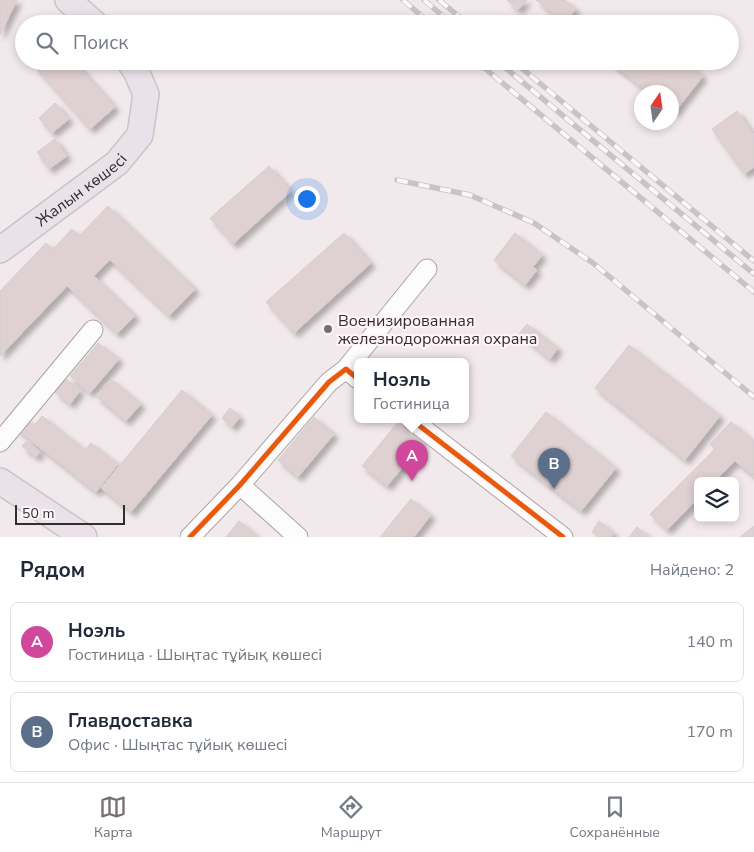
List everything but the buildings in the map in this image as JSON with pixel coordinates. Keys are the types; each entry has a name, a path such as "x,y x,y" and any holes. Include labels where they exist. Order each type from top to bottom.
{"main road":[{"path":"68,0 85,15"},
{"name":"Жалын көшесі","path":"0,250 117,163 140,135 146,94 135,70"},
{"path":"0,481 84,537"}],"street":[{"path":"363,358 427,269"},
{"path":"0,442 93,330"},
{"path":"190,537 240,485 329,382 352,374"},
{"path":"416,423 563,537"},
{"path":"240,485 298,537"}],"railway":[{"path":"403,0 420,15"},
{"path":"424,0 442,15"},
{"path":"439,0 457,15"},
{"path":"487,70 754,292"},
{"path":"508,70 754,274"},
{"path":"524,70 754,261"},
{"path":"397,180 470,195 534,223 593,263 754,397"}],"cycle path":[{"path":"190,537 240,485 329,382 346,369 354,376"},
{"path":"416,423 563,537"}],"place":[{"name":"Военизированная железнодорожная охрана","path":"328,329"},
{"name":"Ноэль","path":"412,481"},
{"name":"Главдоставка","path":"554,489"}]}
